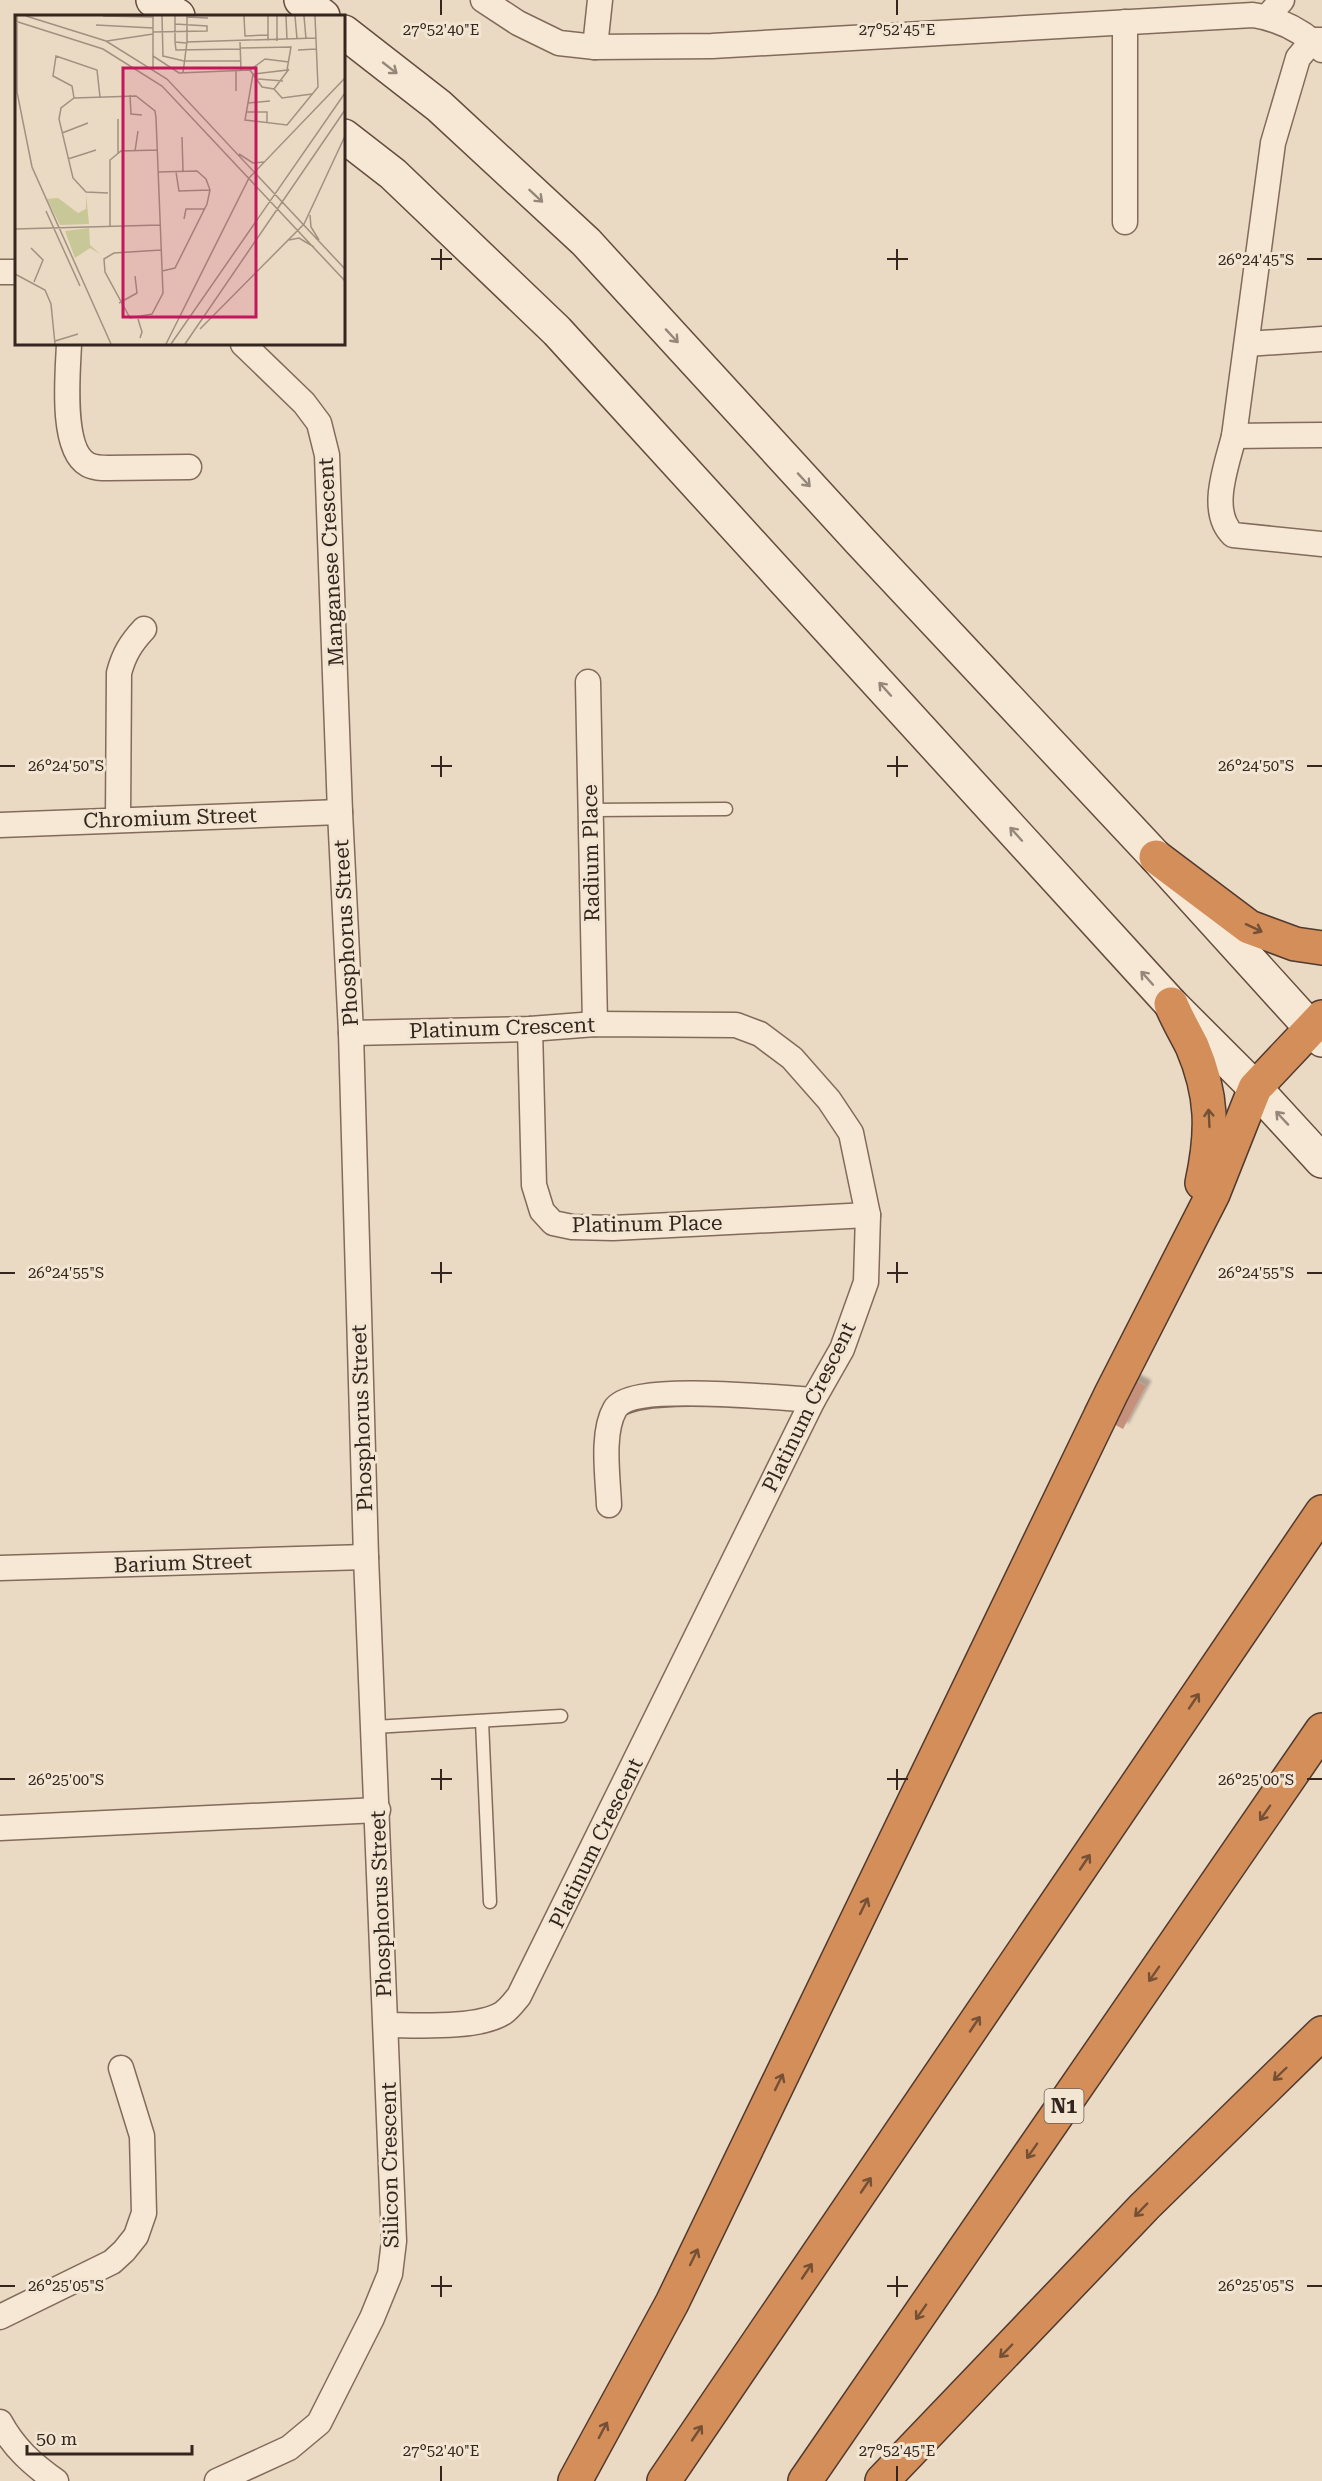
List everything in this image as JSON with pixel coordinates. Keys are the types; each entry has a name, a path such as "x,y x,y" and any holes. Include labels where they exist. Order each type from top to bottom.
{"highway":[{"path":"1156,857 1249,927 1295,944 1322,948"},
{"path":"1171,1004 1192,1046 1203,1077 1210,1114 1210,1146 1191,1238"},
{"path":"575,2481 672,2303 1111,1394 1213,1194 1255,1088 1318,1028"},
{"path":"664,2481 1322,1512"},
{"name":"N1","path":"805,2481 1322,1730"},
{"path":"882,2481 1145,2206 1322,2033"}],"main road":[{"path":"153,0 176,15"},
{"path":"301,0 322,15"},
{"path":"345,34 439,106 586,242 861,542 1318,1028"},
{"path":"345,137 393,174 557,331 1171,1004 1255,1088 1322,1161"}],"street":[{"path":"483,0 518,23 559,43 595,47 712,46 1125,22 1178,9 1252,15 1275,9 1283,23 1319,44 1299,58 1273,143 1234,436 1220,511 1222,522 1233,536 1322,544"},
{"path":"595,47 600,0"},
{"path":"1125,22 1125,222"},
{"path":"1247,344 1322,339"},
{"path":"69,345 68,411 71,435 76,453 86,464 98,468 189,466"},
{"name":"Manganese Crescent","path":"244,345 304,403 319,423 327,455 340,812"},
{"path":"1234,436 1322,435"},
{"path":"118,820 119,673 130,644 144,629"},
{"name":"Radium Place","path":"588,682 595,1024"},
{"name":"Chromium Street","path":"0,825 340,812"},
{"name":"Phosphorus Street","path":"340,812 351,1033 366,1557 386,2025"},
{"name":"Platinum Crescent","path":"351,1033 530,1029 595,1024 736,1025 760,1034 792,1058 829,1100 851,1133 868,1215 866,1282 842,1349 813,1400 519,1996 501,2014 484,2020 441,2025 386,2025"},
{"name":"Platinum Place","path":"530,1029 534,1185 542,1211 554,1223 572,1227 613,1228 868,1215"},
{"path":"609,1505 607,1450 611,1422 616,1408 627,1399 671,1393 813,1400"},
{"name":"Barium Street","path":"0,1568 366,1557"},
{"path":"0,1828 378,1810"},
{"name":"Silicon Crescent","path":"217,2481 289,2448 319,2423 372,2318 390,2274 394,2241 386,2025"},
{"path":"0,2317 112,2262 136,2236 144,2213 142,2136 121,2068"},
{"path":"0,2422 11,2442 31,2464 56,2481"}],"lane":[{"path":"591,810 726,809"},
{"path":"374,1727 561,1716"},
{"path":"482,1721 490,1902"}],"building":[{"path":"1107,1365 1146,1386 1123,1429 1084,1408"}]}
